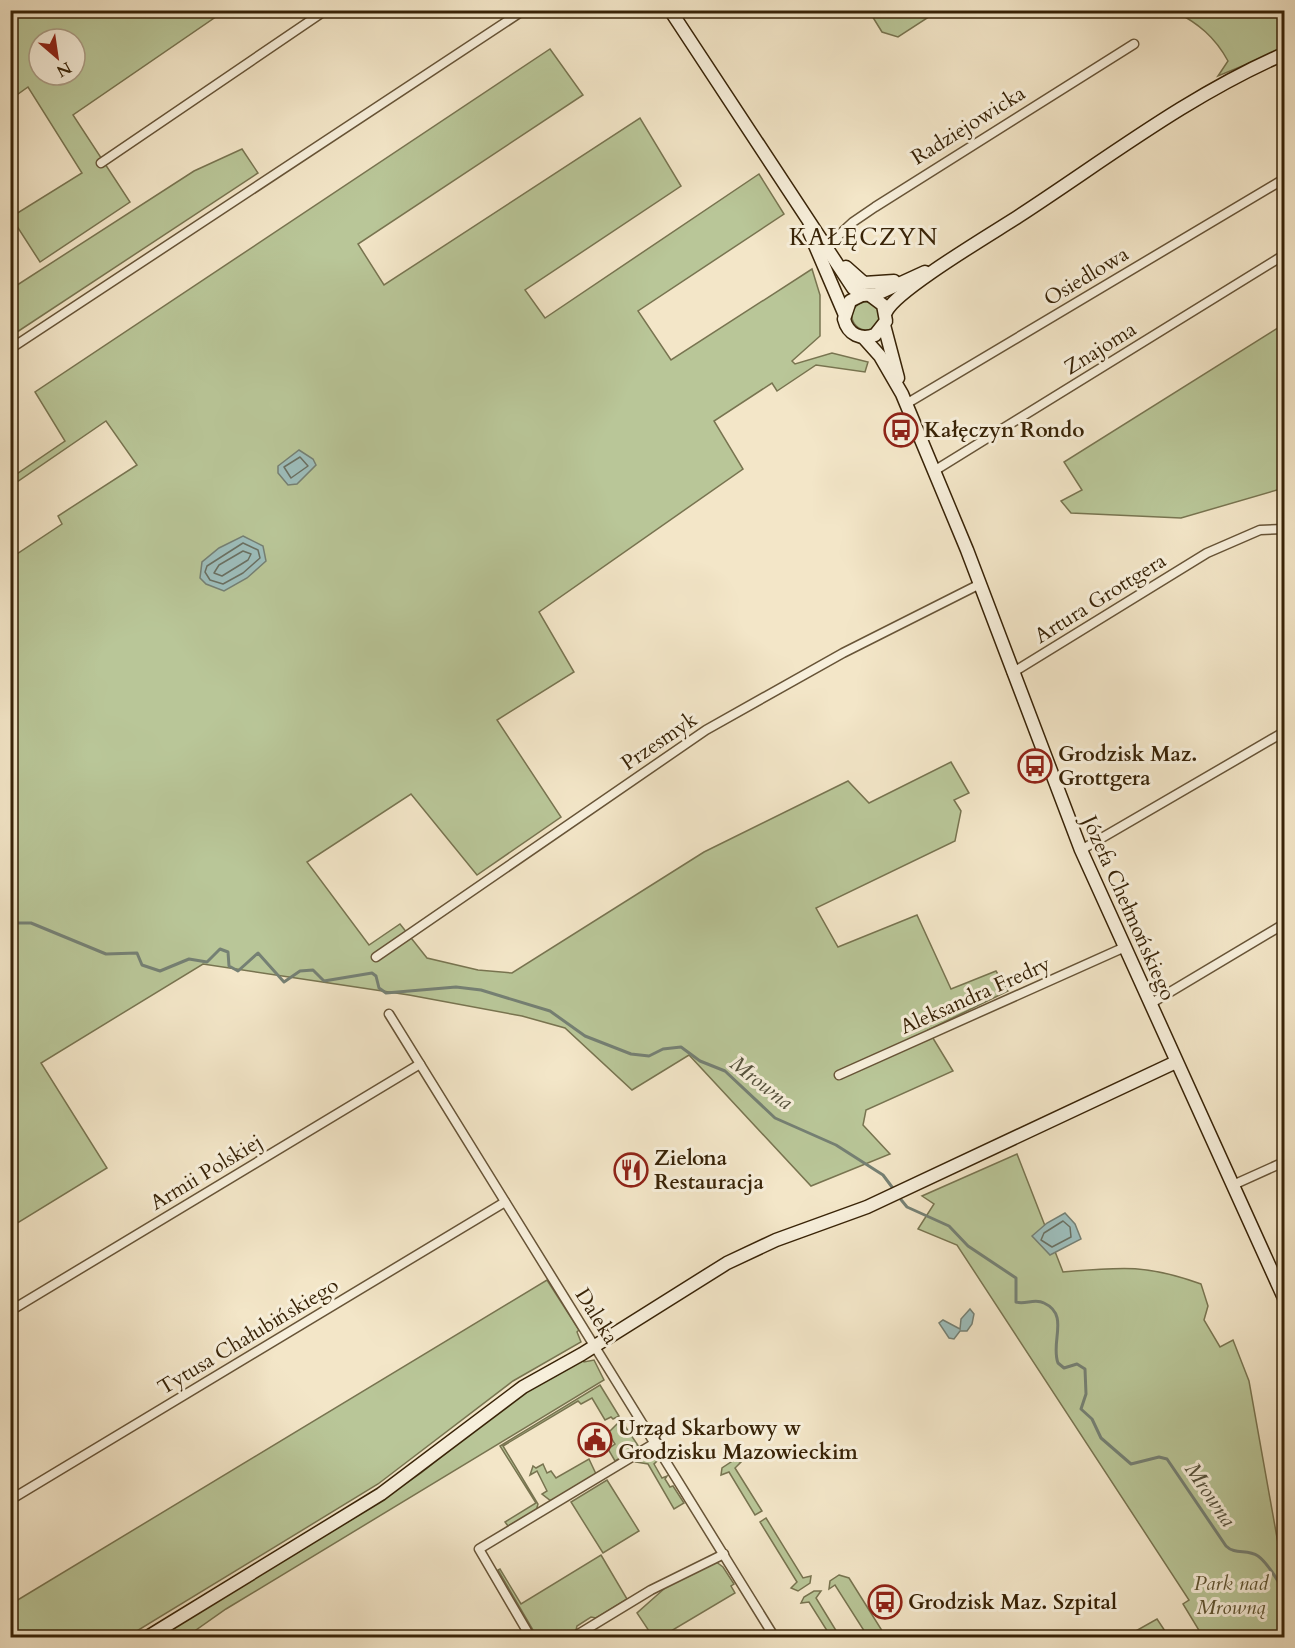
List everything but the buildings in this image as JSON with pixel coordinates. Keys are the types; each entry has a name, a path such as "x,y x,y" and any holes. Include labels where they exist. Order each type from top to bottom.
{"street":[{"path":"101,164 326,10"},
{"path":"10,349 524,10"},
{"path":"670,10 828,245 853,288 883,305 886,312"},
{"name":"Radziejowicka","path":"828,245 853,222 875,207 1134,44"},
{"path":"791,192 819,251 844,314 847,328 863,337 875,335 884,325 886,312 894,301 946,263 1186,106 1284,54"},
{"name":"Osiedlowa","path":"904,399 1284,179"},
{"path":"828,245 853,275 864,283 886,284 917,275"},
{"name":"Znajoma","path":"934,471 1284,255"},
{"path":"844,314 850,301 946,263"},
{"name":"Józefa Chełmońskiego","path":"884,325 904,399"},
{"name":"Józefa Chełmońskiego","path":"863,337 880,356 904,399 980,584 1081,850 1284,1298"},
{"name":"Artura Grottgera","path":"1012,673 1206,553 1260,530 1284,529"},
{"name":"Przesmyk","path":"376,957 706,730 843,653 980,584"},
{"path":"1081,850 1284,732"},
{"path":"1150,1004 1284,924"},
{"name":"Aleksandra Fredry","path":"839,1075 1125,947"},
{"name":"Daleka","path":"389,1014 775,1638"},
{"path":"146,1638 381,1494 509,1396 747,1252 884,1199 1176,1062"},
{"name":"Armii Polskiej","path":"10,1311 420,1064"},
{"path":"1233,1185 1284,1162"},
{"name":"Tytusa Chałubińskiego","path":"10,1500 505,1202"},
{"path":"531,1638 479,1549 654,1443"},
{"path":"572,1638 651,1590 724,1554"}],"green space":[{"path":"213,10 217,16 73,115 130,202 40,262 11,217 82,173 28,87 11,99 10,11"},
{"path":"869,11 938,11 898,37 882,32"},
{"path":"1174,11 1284,11 1284,49 1218,76 1228,61 1223,52 1191,20"},
{"path":"550,49 583,95 358,244 384,285 640,118 681,186 525,290 545,318 759,174 784,214 638,311 671,360 812,269 820,295 820,336 792,361 795,364 832,353 868,362 865,372 816,365 777,391 772,383 714,421 743,469 539,612 574,672 497,720 561,817 477,875 411,794 307,862 369,945 400,924 427,958 478,970 512,973 704,852 848,781 869,803 951,762 969,793 954,800 961,811 955,841 816,908 838,947 917,915 951,989 996,971 1008,991 928,1030 953,1071 866,1110 863,1125 890,1154 811,1186 689,1055 632,1090 565,1028 522,1016 409,995 203,964 41,1063 107,1168 11,1227 11,558 62,524 58,516 137,465 106,421 11,486 11,478 65,441 35,392"},
{"path":"242,149 258,173 11,336 11,289 194,171"},
{"path":"866,302 876,306 880,316 876,326 866,330 856,326 852,316 856,306"},
{"path":"1284,324 1284,488 1181,518 1071,513 1061,501 1082,490 1064,462"},
{"name":"Park nad Mrowną","path":"1017,1154 1063,1272 1118,1268 1148,1270 1201,1284 1208,1306 1204,1320 1220,1347 1233,1340 1249,1381 1284,1568 1284,1637 1203,1637 1183,1604 1189,1600 957,1245 918,1229 934,1204 922,1196"},
{"path":"547,1280 579,1330 577,1332 581,1342 513,1381 378,1484 127,1637 11,1637 11,1604"},
{"path":"582,1359 584,1362 594,1360 604,1380 226,1609 186,1637 156,1638 370,1508 421,1473 520,1395"},
{"path":"600,1385 619,1416 605,1420 592,1398 581,1404 578,1401 503,1446 538,1504 536,1511 508,1526 505,1522 536,1503 500,1446"},
{"path":"621,1420 639,1447 615,1461 608,1449 615,1444 608,1433"},
{"path":"644,1455 655,1457 657,1461 654,1464 662,1478 667,1476 665,1479 670,1487 673,1486 684,1503 674,1509 648,1464 636,1462"},
{"path":"589,1459 596,1474 551,1501 542,1494 547,1491 537,1471 530,1475 533,1466 536,1468 543,1464 547,1473 551,1471 556,1478"},
{"path":"734,1460 741,1462 735,1468 762,1511 755,1515 729,1472 721,1475 722,1468"},
{"path":"607,1480 639,1531 603,1553 571,1502"},
{"path":"766,1518 803,1578 811,1576 810,1583 798,1591 791,1588 797,1582 760,1522"},
{"path":"601,1555 627,1599 596,1618 591,1617 577,1626 576,1630 563,1637 537,1637 498,1570 500,1569 521,1604"},
{"path":"715,1561 723,1567 734,1584 731,1586 735,1593 661,1637 653,1637 637,1613 665,1588"},
{"path":"839,1575 849,1578 886,1637 868,1637 835,1585 829,1589 830,1581"},
{"path":"814,1591 821,1591 816,1598 840,1637 831,1637 809,1602 801,1603 804,1597"},
{"path":"1157,1619 1169,1637 1152,1637 1149,1631 1138,1637 1125,1637"}],"water":[{"path":"299,450 313,459 316,465 297,484 288,485 278,473 278,466"},
{"path":"243,536 263,546 266,561 247,578 224,591 206,584 200,578 202,562 219,548"},
{"path":"1065,1213 1075,1224 1081,1239 1050,1255 1032,1236 1047,1223"},
{"path":"970,1309 974,1314 972,1324 967,1331 960,1331 954,1339 949,1338 939,1323 943,1320 960,1329 961,1319"}],"waterway":[{"path":"1273,10 1284,20"},
{"name":"Mrowna","path":"10,923 31,923 106,954 137,953 142,965 160,971 189,959 207,962 220,949 228,952 229,966 238,971 258,953 284,982 300,971 313,970 324,981 372,973 376,976 379,988 386,993 456,987 481,990 550,1011 585,1036 631,1054 649,1056 663,1049 681,1047 700,1061 725,1071 775,1118 836,1145 883,1175 895,1191"},
{"name":"Mrowna","path":"898,1196 907,1207 949,1226 968,1246 1016,1278 1016,1302 1041,1302 1052,1308 1058,1322 1056,1346 1058,1363 1064,1368 1077,1364 1085,1369 1086,1394 1081,1409 1092,1419 1101,1438 1131,1464 1159,1457 1167,1459 1226,1546 1262,1559 1284,1591"}],"place":[{"name":"Kałęczyn Rondo","path":"901,430"},
{"name":"Grodzisk Maz. Grottgera","path":"1035,766"},
{"name":"Zielona Restauracja","path":"631,1170"},
{"name":"Urząd Skarbowy w Grodzisku Mazowieckim","path":"595,1440"},
{"name":"Grodzisk Maz. Szpital","path":"885,1602"}],"district":[{"name":"KAŁĘCZYN","path":"864,237"}]}
